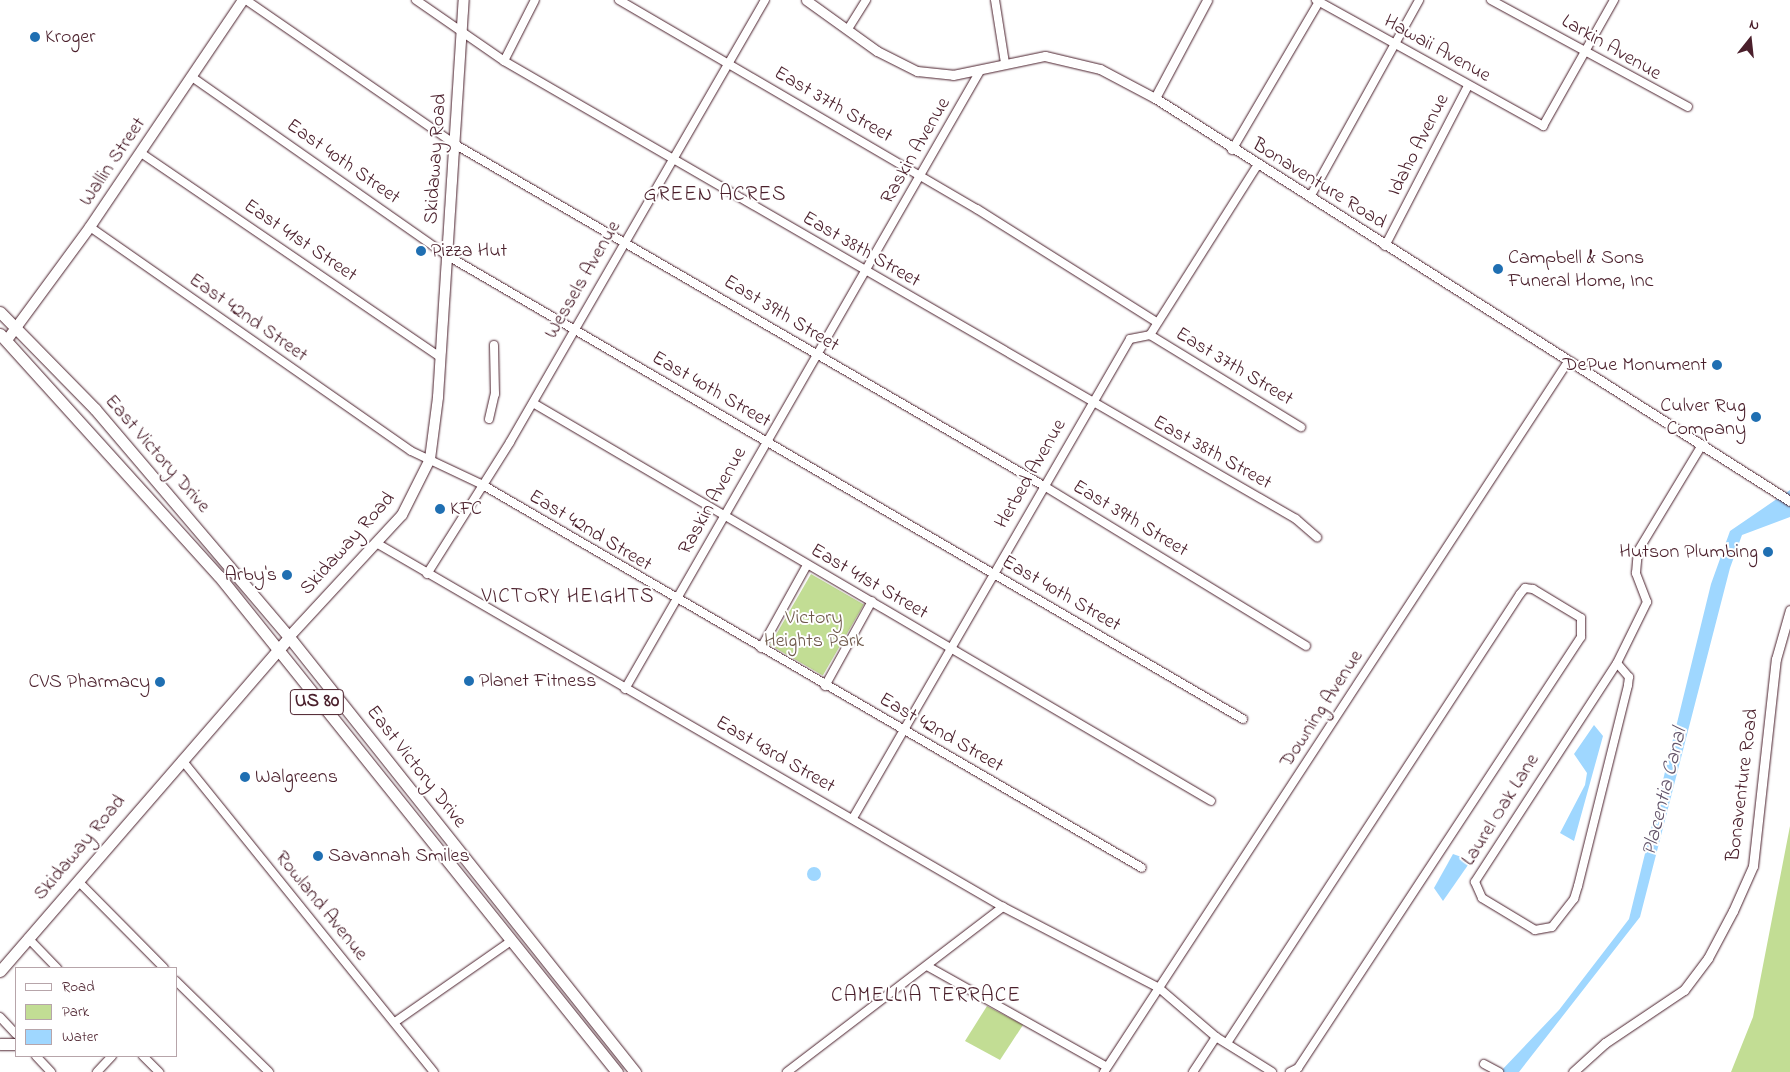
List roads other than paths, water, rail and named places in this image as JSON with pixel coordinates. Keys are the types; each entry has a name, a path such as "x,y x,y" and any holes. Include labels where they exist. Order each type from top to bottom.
{"main road":[{"name":"Wallin Street","path":"3,337 18,328 142,153 245,0"},
{"name":"Skidaway Road","path":"0,971 276,651 378,544 415,496 430,459 448,256 464,0"},
{"name":"East Victory Drive","path":"0,312 18,328 95,409 289,637 635,1072"},
{"name":"East Victory Drive","path":"3,337 213,569 276,651 617,1072"},
{"path":"586,1032 597,1023"},
{"path":"0,1044 15,1044"}],"street":[{"name":"East 39th Street","path":"245,0 456,145 624,240 1044,486 1306,646"},
{"name":"East 38th Street","path":"416,0 504,61 1091,403 1296,519 1317,536"},
{"path":"504,61 536,0"},
{"name":"East 37th Street","path":"619,0 920,175 1155,322"},
{"name":"Wessels Avenue","path":"427,574 532,403 624,240 673,160 765,0"},
{"name":"Bonaventure Road","path":"806,0 877,51 917,71 953,75 1045,56 1085,62 1155,98 1232,150 1310,196 1567,363 1790,501"},
{"path":"848,29 866,0"},
{"path":"995,0 1005,63"},
{"path":"1155,98 1207,0"},
{"path":"1310,196 1393,43 1419,0"},
{"name":"Larkin Avenue","path":"1491,0 1688,107"},
{"path":"1584,50 1614,0"},
{"path":"1232,150 1317,1"},
{"name":"Hawaii Avenue","path":"1317,1 1543,126 1584,50"},
{"name":"Raskin Avenue","path":"625,689 765,440 819,355 980,70"},
{"name":"East 40th Street","path":"192,77 448,256 1243,719"},
{"name":"Idaho Avenue","path":"1385,246 1468,86"},
{"name":"East 41st Street","path":"142,153 440,357"},
{"path":"1150,335 1155,322 1257,166"},
{"name":"East 42nd Street","path":"90,227 395,440 481,484 676,601 901,728 1142,868"},
{"name":"East 37th Street","path":"1150,335 1301,427"},
{"name":"Herbed Avenue","path":"853,818 901,728 1130,339 1150,335"},
{"path":"489,419 495,394 494,345"},
{"name":"Downing Avenue","path":"1106,1070 1567,363"},
{"name":"East 41st Street","path":"532,403 724,515 807,566 872,601 1211,801"},
{"name":"Laurel Oak Lane","path":"1617,663 1629,677 1628,685 1578,886 1574,899 1552,927 1535,930 1482,898 1475,882 1617,663 1647,602 1636,573 1638,551 1702,445"},
{"name":"East 43rd Street","path":"378,544 625,689 853,818 1003,906 1159,988 1216,1037 1272,1072"},
{"path":"761,648 807,566"},
{"path":"1228,1043 1520,594 1525,588 1533,589 1581,618 1581,637 1298,1068 1290,1072"},
{"path":"825,686 872,601"},
{"name":"Bonaventure Road","path":"1573,1072 1605,1043 1684,990 1708,958 1733,911 1753,866 1776,658 1790,610"},
{"name":"Rowland Avenue","path":"182,760 434,1072"},
{"path":"78,881 163,967"},
{"path":"787,1072 1003,906"},
{"path":"28,938 56,967"},
{"path":"394,1022 510,941"},
{"path":"927,966 1106,1070"},
{"path":"178,985 269,1072"},
{"path":"0,1017 15,1033"},
{"path":"1193,1072 1216,1037"},
{"path":"37,1057 50,1072"},
{"path":"97,1072 111,1057"},
{"path":"144,1057 159,1072"},
{"path":"1484,1064 1498,1071"}],"water":[{"name":"Placentia Canal","path":"1790,490 1790,517 1742,535 1730,568 1640,917 1519,1072 1500,1072 1559,1010 1629,919 1711,584 1730,531"},
{"path":"1594,725 1603,736 1574,841 1560,833 1585,785 1587,773 1574,754"},
{"path":"1453,854 1467,859 1468,865 1443,901 1434,888"},
{"path":"811,867 817,867 821,874 817,881 811,881 807,877 807,871"}],"place":[{"name":"Kroger","path":"35,37"},
{"name":"Pizza Hut","path":"421,251"},
{"name":"Campbell & Sons Funeral Home, Inc","path":"1498,269"},
{"name":"DePue Monument","path":"1717,365"},
{"name":"Culver Rug Company","path":"1756,417"},
{"name":"KFC","path":"440,509"},
{"name":"Hutson Plumbing","path":"1768,552"},
{"name":"Arby's","path":"287,575"},
{"name":"Planet Fitness","path":"469,681"},
{"name":"CVS Pharmacy","path":"160,682"},
{"name":"Walgreens","path":"245,777"},
{"name":"Savannah Smiles","path":"318,856"}],"district":[{"name":"GREEN ACRES","path":"715,195"},
{"name":"VICTORY HEIGHTS","path":"568,597"},
{"name":"CAMELLIA TERRACE","path":"926,996"}],"park label":[{"name":"Victory Heights Park","path":"814,630"}]}
